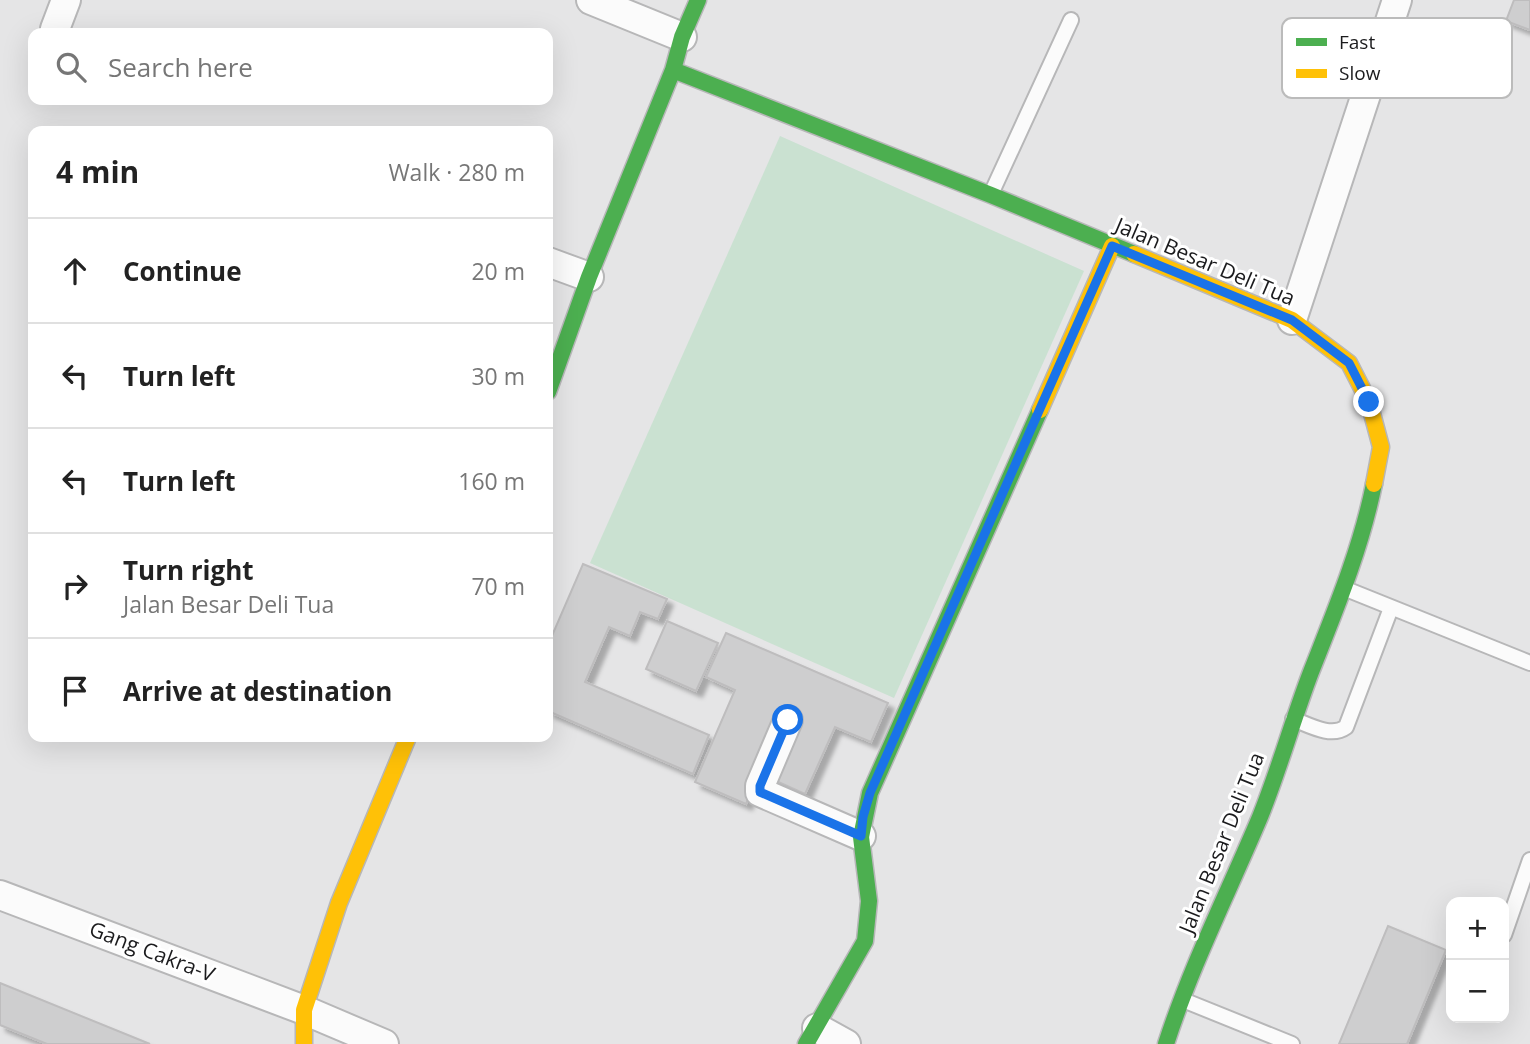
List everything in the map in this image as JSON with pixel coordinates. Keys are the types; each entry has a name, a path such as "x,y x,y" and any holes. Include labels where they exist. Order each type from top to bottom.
{"main road":[{"path":"553,378 589,277 673,70 682,37 698,0"},
{"name":"Jalan Besar Deli Tua","path":"673,70 990,195 1292,320 1349,363 1369,402 1381,447 1370,504 1344,588 1293,719 1261,814 1180,1000 1166,1044"},
{"path":"811,1036 865,941 870,922 861,836 870,793 1112,246"},
{"path":"304,1044 304,1010 339,903 406,742"}],"street":[{"path":"55,28 66,0"},
{"path":"591,0 682,37"},
{"path":"1390,18 1396,0"},
{"path":"1292,320 1364,98"},
{"path":"553,264 589,277"},
{"path":"788,720 760,786 760,792 861,836"},
{"name":"Gang Cakra-V","path":"0,895 304,1010 384,1044"},
{"path":"811,1036 846,1044"}],"lane":[{"path":"990,195 1071,20"},
{"path":"1344,588 1530,663"},
{"path":"1293,719 1331,732 1339,732 1346,727 1391,608"},
{"path":"1509,921 1530,860"},
{"path":"1180,1000 1292,1044"}],"green space":[{"path":"780,136 1084,271 894,698 590,563"}],"building":[{"path":"1514,0 1530,0 1530,30 1512,23 1512,18 1507,18"},
{"path":"583,564 667,599 658,619 640,612 630,636 609,627 585,682 709,735 693,774 553,713 553,633"},
{"path":"667,621 718,643 696,691 646,669"},
{"path":"726,633 888,703 871,742 835,727 805,794 776,781 802,720 786,713 746,804 695,782 735,690 706,677"},
{"path":"1388,926 1446,950 1407,1044 1339,1044"},
{"path":"0,983 150,1044 47,1044 0,1025"}],"traffic: fast":[{"path":"553,378 589,277 673,70 682,37 698,0"},
{"path":"673,70 1134,254"},
{"path":"806,1044 865,941 869,901 861,837 870,793 1040,410"},
{"path":"1166,1044 1198,958 1267,799 1304,690 1355,556 1374,484"}],"traffic: slow":[{"path":"1040,410 1112,246"},
{"path":"1134,254 1292,320 1349,363 1369,402 1381,447 1374,484"},
{"path":"304,1044 304,1010 339,903 406,742"}],"route":[{"path":"788,720 760,786 760,792 861,836 870,793 1112,246 1292,320 1349,363 1369,402"}]}
